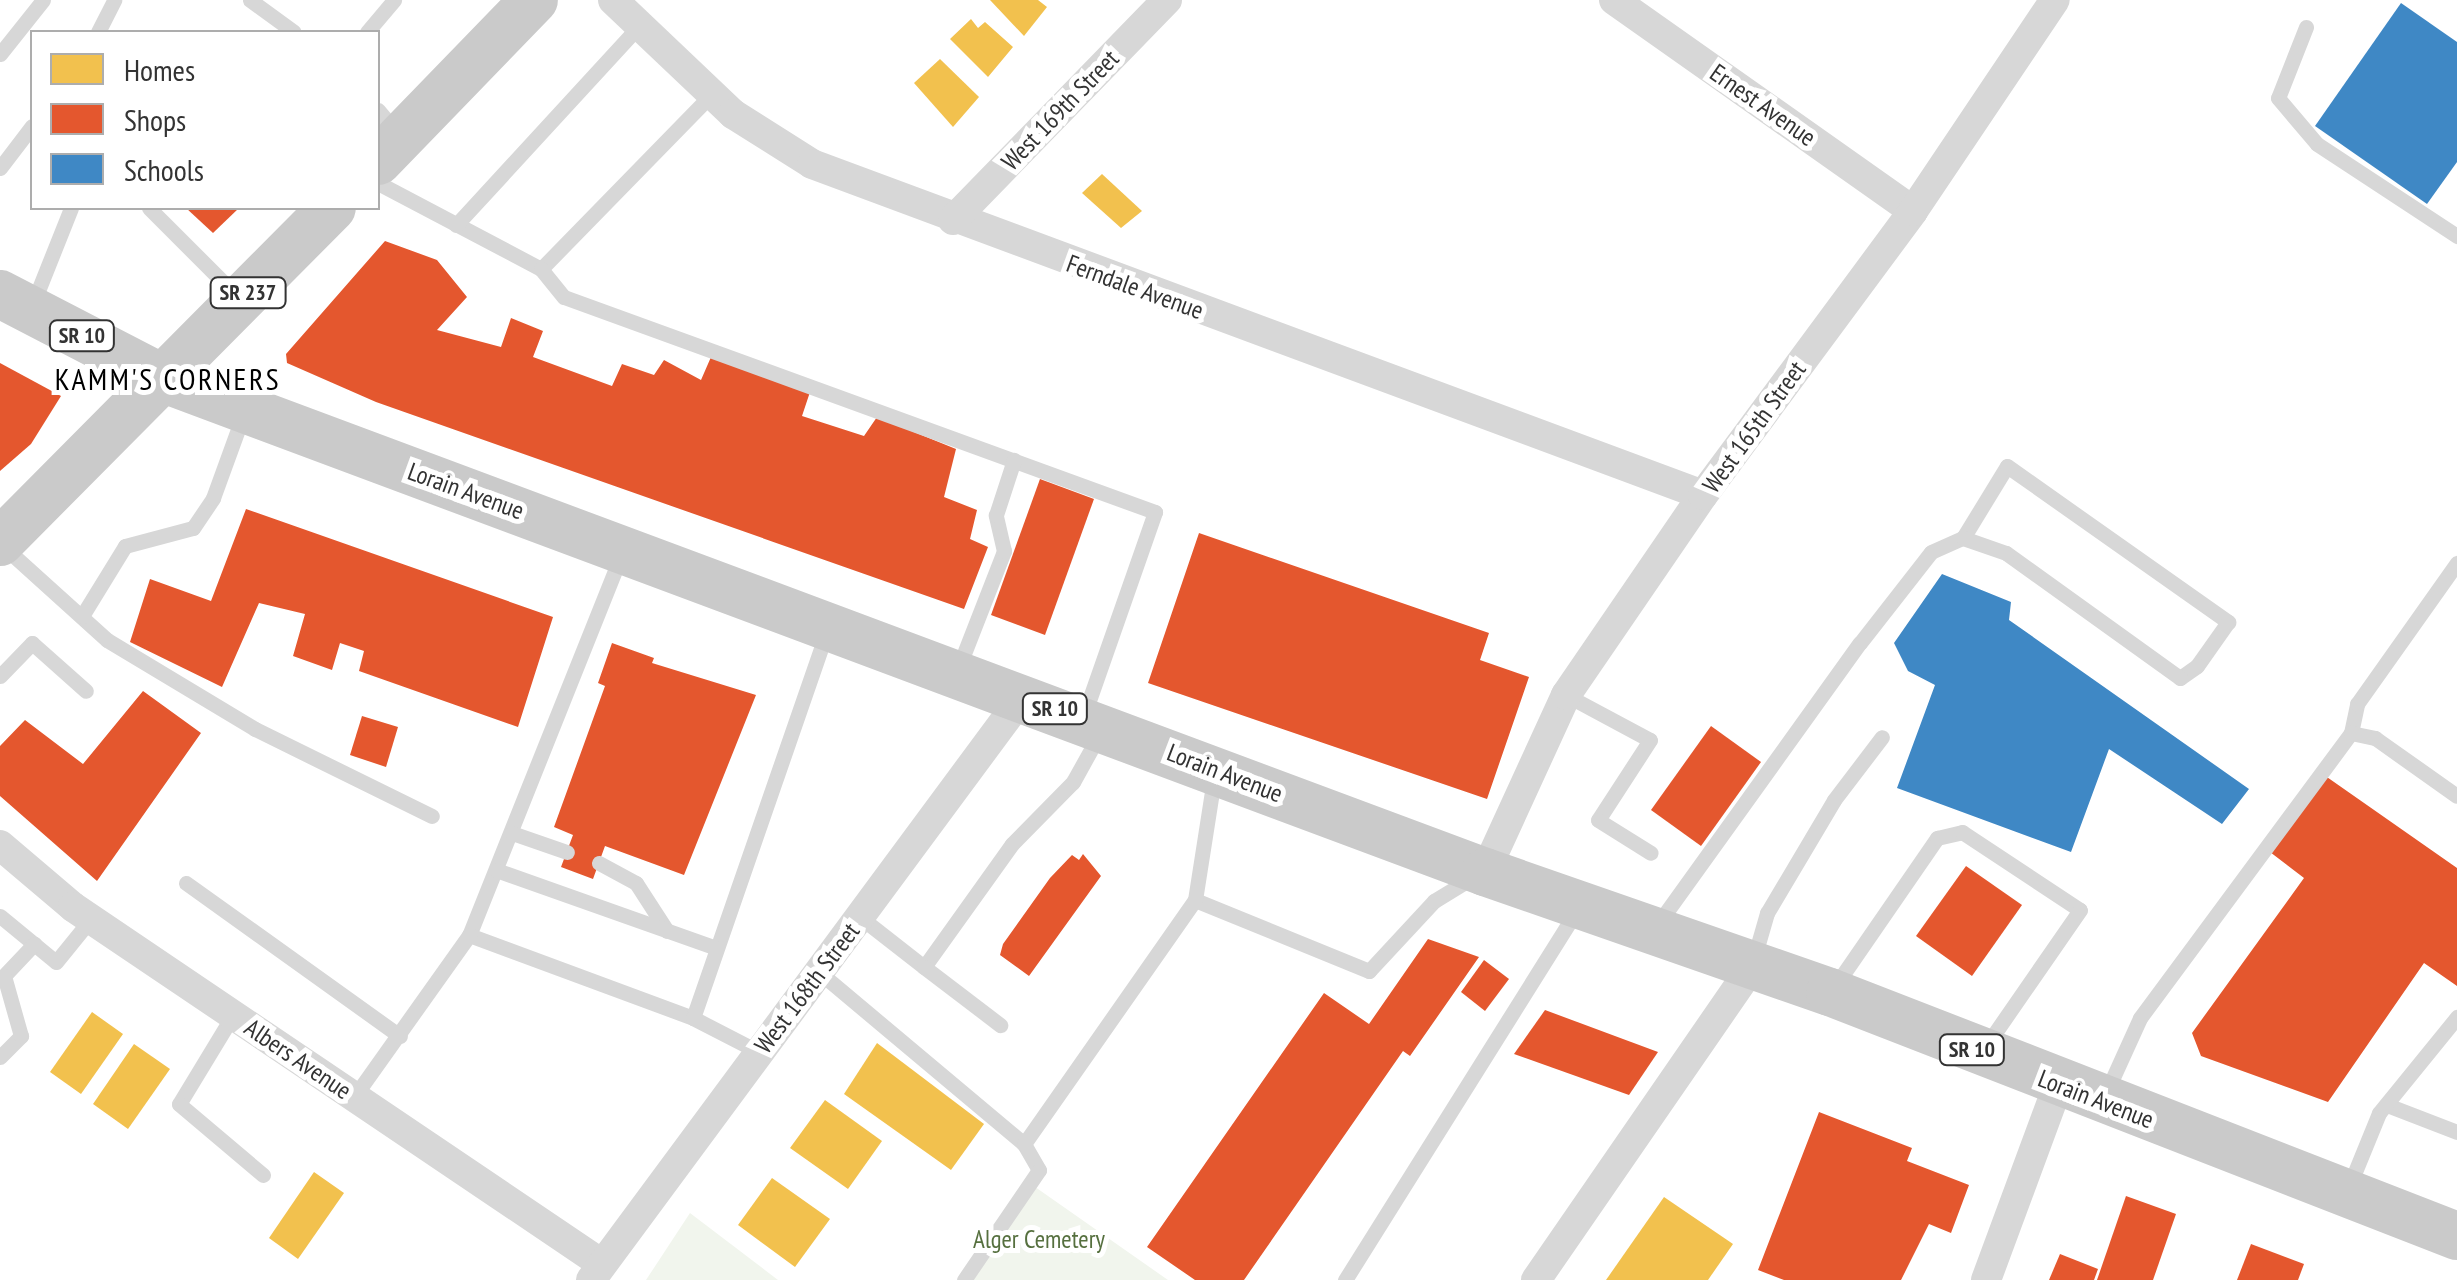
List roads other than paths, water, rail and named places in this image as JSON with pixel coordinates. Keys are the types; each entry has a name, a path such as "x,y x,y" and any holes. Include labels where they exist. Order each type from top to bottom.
{"main road":[{"path":"385,136 534,0"},
{"name":"SR 237","path":"0,543 330,210"},
{"name":"Lorain Avenue","path":"15,302 164,378 246,410 1023,696 1485,872 1830,992 2058,1085 2457,1236"}],"street":[{"name":"Ferndale Avenue","path":"613,0 712,94 812,164 953,220 1703,495"},
{"name":"West 169th Street","path":"953,220 1167,0"},
{"name":"Ernest Avenue","path":"1614,0 1913,211"},
{"name":"West 165th Street","path":"1485,872 1566,695 1703,495 1913,211 2054,0"},
{"name":"West 168th Street","path":"597,1272 1023,696"},
{"name":"Albers Avenue","path":"0,845 91,919 354,1096 597,1272"},
{"path":"1536,1280 1752,967"},
{"path":"1986,1280 2058,1085"}],"lane":[{"path":"0,54 43,0"},
{"path":"99,30 114,0"},
{"path":"250,0 291,30"},
{"path":"369,30 394,0"},
{"path":"456,225 639,26"},
{"path":"2306,28 2278,98 2316,144 2457,236"},
{"path":"542,269 712,94"},
{"path":"0,168 30,129"},
{"path":"380,183 542,269 564,298 1155,512 1074,782 1012,844 924,967"},
{"path":"15,302 70,210"},
{"path":"151,210 241,300"},
{"path":"82,616 125,546 193,528 213,498 246,410"},
{"path":"957,672 1004,550 996,515 1014,460"},
{"path":"1654,928 1931,552 1963,538 2007,466 2228,622 2197,666 2180,678 2006,553 1963,538"},
{"path":"0,543 107,640 255,730 432,816"},
{"path":"354,1096 469,935 624,549"},
{"path":"2102,1102 2140,1018 2352,733 2357,704 2457,563"},
{"path":"693,1018 828,624"},
{"path":"0,676 32,643 86,691"},
{"path":"1566,695 1650,740 1598,820 1651,853"},
{"path":"2352,733 2375,738 2457,796"},
{"path":"1752,967 1767,912 1834,800 1882,737"},
{"path":"1024,1144 1195,900 1215,769"},
{"path":"1830,992 1938,838 1962,832 2080,910 1980,1053"},
{"path":"512,833 567,852"},
{"path":"599,862 636,884 667,931"},
{"path":"496,870 716,948"},
{"path":"1195,900 1370,971 1434,900 1485,872"},
{"path":"186,883 400,1036"},
{"path":"1345,1280 1581,904"},
{"path":"0,916 56,962 91,919"},
{"path":"860,918 1000,1025"},
{"path":"469,935 693,1018 759,1052"},
{"path":"0,1057 21,1036 2,978 34,944"},
{"path":"819,972 1024,1144 1039,1170 964,1280"},
{"path":"233,1015 178,1104 264,1175"},
{"path":"2346,1194 2386,1104 2457,1018"},
{"path":"2386,1104 2457,1132"}],"district":[{"name":"KAMM'S CORNERS","path":"168,379"}],"park label":[{"name":"Alger Cemetery","path":"1039,1239"}]}
